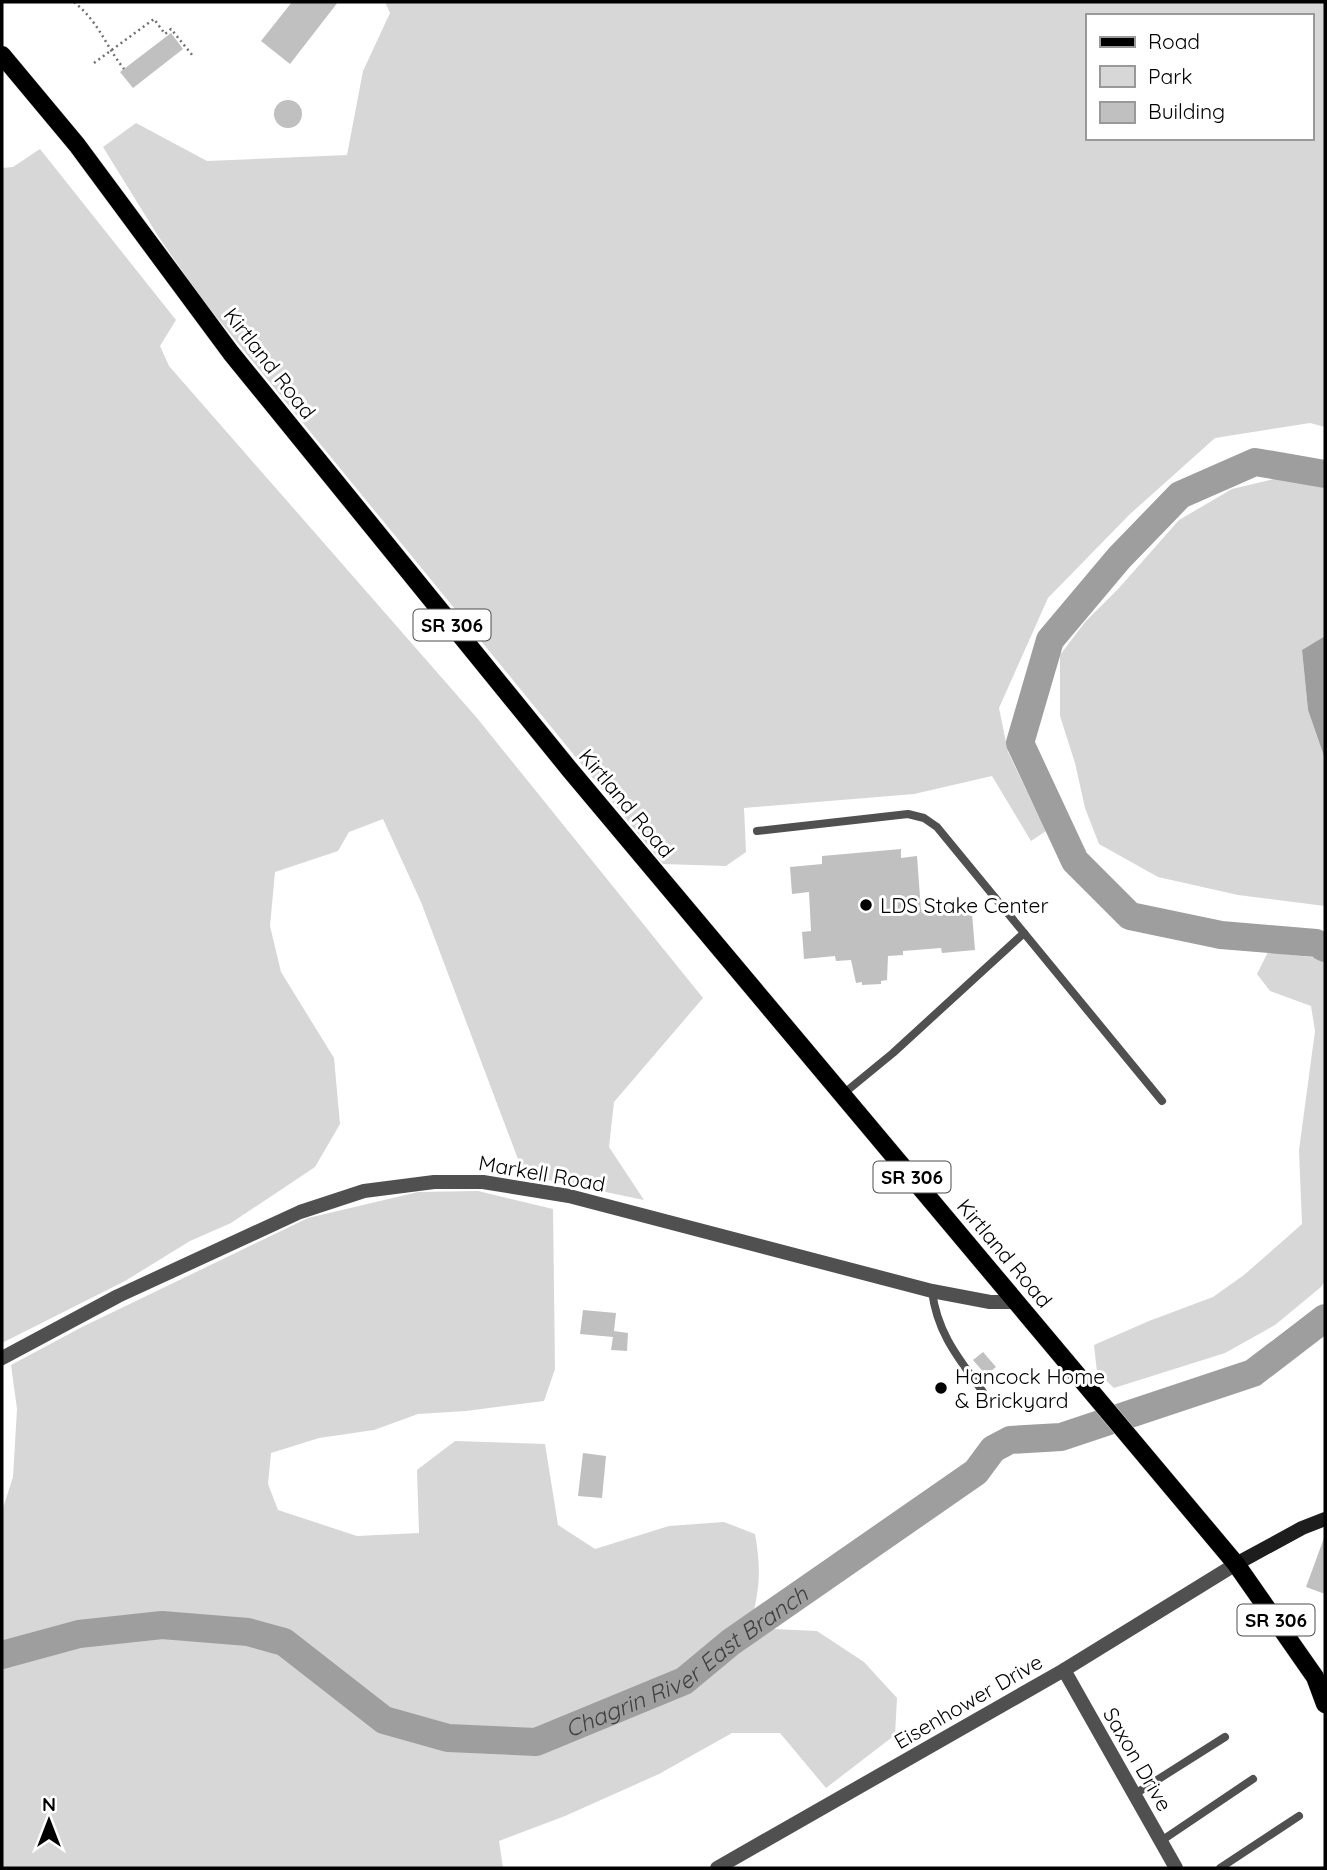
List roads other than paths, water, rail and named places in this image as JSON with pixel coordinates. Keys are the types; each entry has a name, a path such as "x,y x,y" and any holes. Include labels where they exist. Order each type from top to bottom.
{"main road":[{"name":"Kirtland Road","path":"2,55 76,145 231,354 570,770 1236,1564"},
{"path":"1236,1564 1325,1518"},
{"name":"SR 306","path":"1236,1564 1315,1676 1325,1704"}],"street":[{"name":"Markell Road","path":"2,1357 118,1296 300,1212 363,1191 434,1182 483,1182 569,1196 932,1291 990,1302 1016,1302"},
{"name":"Eisenhower Drive","path":"717,1868 1064,1670 1236,1564"},
{"name":"Saxon Drive","path":"1064,1670 1176,1868"}],"lane":[{"path":"757,831 908,814 924,818 937,827 1161,1101"},
{"path":"843,1094 893,1054 1024,933"},
{"path":"932,1291 934,1311 941,1331 983,1392"},
{"path":"1135,1794 1225,1737"},
{"path":"1161,1841 1253,1779"},
{"path":"1220,1868 1299,1816"}],"waterway":[{"name":"Chagrin River East Branch","path":"1325,474 1255,462 1180,495 1119,558 1050,640 1020,743 1075,861 1130,916 1221,935 1316,943 1325,948"},
{"name":"Chagrin River East Branch","path":"2,1655 79,1634 162,1625 248,1632 284,1642 384,1720 448,1738 536,1742 684,1681 731,1642 976,1472 993,1449 1010,1440 1061,1437 1253,1373 1325,1318"}],"place":[{"name":"LDS Stake Center","path":"866,905"},
{"name":"Hancock Home & Brickyard","path":"941,1388"}]}
